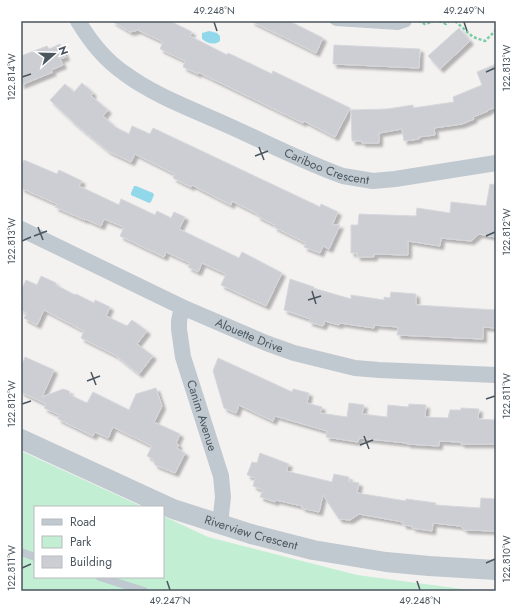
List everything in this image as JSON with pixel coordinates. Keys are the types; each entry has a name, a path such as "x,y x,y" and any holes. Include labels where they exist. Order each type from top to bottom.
{"street":[{"name":"Cariboo Crescent","path":"78,21 88,37 106,58 123,73 140,84 187,107 343,176 373,181 395,179 496,163"},
{"name":"Alouette Drive","path":"21,229 182,307 287,351 355,368 496,375"},
{"name":"Canim Avenue","path":"182,307 179,329 183,356 221,476 223,497 220,524"},
{"name":"Riverview Crescent","path":"21,439 167,506 276,541 344,556 386,562 496,570"}],"lane":[{"path":"334,21 398,26 408,21"},
{"path":"21,552 34,557"},
{"path":"103,578 144,591"}],"path":[{"path":"418,21 425,24 434,21"},
{"path":"439,21 446,24 449,21"},
{"path":"456,21 473,37 485,41 496,30"}],"green space":[{"path":"21,451 141,506 34,506 34,578 164,578 164,516 208,537 357,575 470,590 496,591 21,591"}],"water":[{"path":"209,31 217,33 220,36 220,41 218,43 206,42 202,39 202,33"},
{"path":"134,186 153,193 154,195 151,202 149,203 131,195"}],"building":[{"path":"112,21 170,21 192,32 190,36 227,55 228,53 272,74 273,71 350,108 335,137 198,72 198,74 183,67 185,61 160,49 163,42 138,30 130,32"},
{"path":"251,21 289,21 323,38 316,53"},
{"path":"459,28 470,41 440,69 428,56"},
{"path":"60,44 66,57 60,59 63,65 51,70 53,72 21,85 21,56 47,46 49,49"},
{"path":"334,45 420,49 419,68 333,64"},
{"path":"496,64 496,107 473,117 474,119 462,124 434,128 435,135 418,137 419,139 404,141 402,129 379,133 379,143 362,143 362,141 352,141 351,110 387,109 413,105 413,108 454,102 453,97 482,85 477,72"},
{"path":"82,83 93,93 91,96 108,110 103,116 115,127 129,134 132,126 150,134 153,128 320,207 321,204 338,212 332,225 340,225 329,249 323,246 320,253 304,247 306,243 274,227 275,225 257,216 258,214 232,201 231,205 192,185 191,187 173,178 175,174 135,154 131,162 108,151 74,123 50,100 65,84 74,92"},
{"path":"24,160 57,174 59,170 82,181 79,186 119,205 121,199 155,215 157,211 171,218 174,212 185,217 179,229 239,258 242,252 282,273 266,306 221,285 226,274 202,263 198,272 188,267 190,263 166,252 164,257 120,236 124,227 104,219 101,226 85,220 55,207 57,204 21,188 21,166"},
{"path":"490,184 496,185 496,237 479,234 471,241 441,238 440,246 408,241 408,255 374,254 374,257 357,257 357,253 351,253 351,225 358,225 359,214 416,216 417,208 450,213 451,202 486,206"},
{"path":"41,276 56,283 56,285 75,295 76,294 94,303 95,300 110,307 106,316 127,326 132,320 147,331 137,344 153,356 139,374 115,355 81,338 84,331 44,310 37,325 24,318 27,313 21,310 21,291 26,280 37,285"},
{"path":"290,279 314,287 313,288 351,299 351,295 384,300 384,297 390,298 391,292 416,294 416,305 496,310 496,328 483,327 483,339 397,335 398,327 374,325 374,328 340,323 339,325 325,321 323,326 309,322 310,319 284,310"},
{"path":"25,357 54,370 42,397 63,389 69,391 70,395 87,403 93,392 129,410 136,394 156,388 162,406 154,422 180,434 176,443 179,445 177,448 185,453 175,473 155,465 153,459 147,456 152,446 113,427 108,438 95,432 93,436 58,419 59,415 44,408 46,404 21,392 21,367"},
{"path":"218,358 292,392 293,389 309,393 307,403 322,407 320,413 347,417 349,403 364,405 362,414 387,417 388,405 408,407 409,404 426,405 425,417 448,418 450,410 461,410 461,408 479,409 478,419 495,420 496,444 461,444 461,442 439,441 439,446 359,438 358,442 326,437 327,431 275,416 273,421 239,405 236,413 224,408 213,371"},
{"path":"260,453 289,464 286,471 332,482 334,474 349,477 348,481 359,483 357,493 406,501 406,499 436,503 435,505 480,508 481,498 496,499 496,531 465,530 460,526 433,523 432,531 412,528 413,526 403,525 403,522 359,514 350,520 339,519 323,495 319,512 302,508 302,506 276,500 275,502 260,497 263,490 253,486 255,478 247,475 252,462 257,463"}]}
